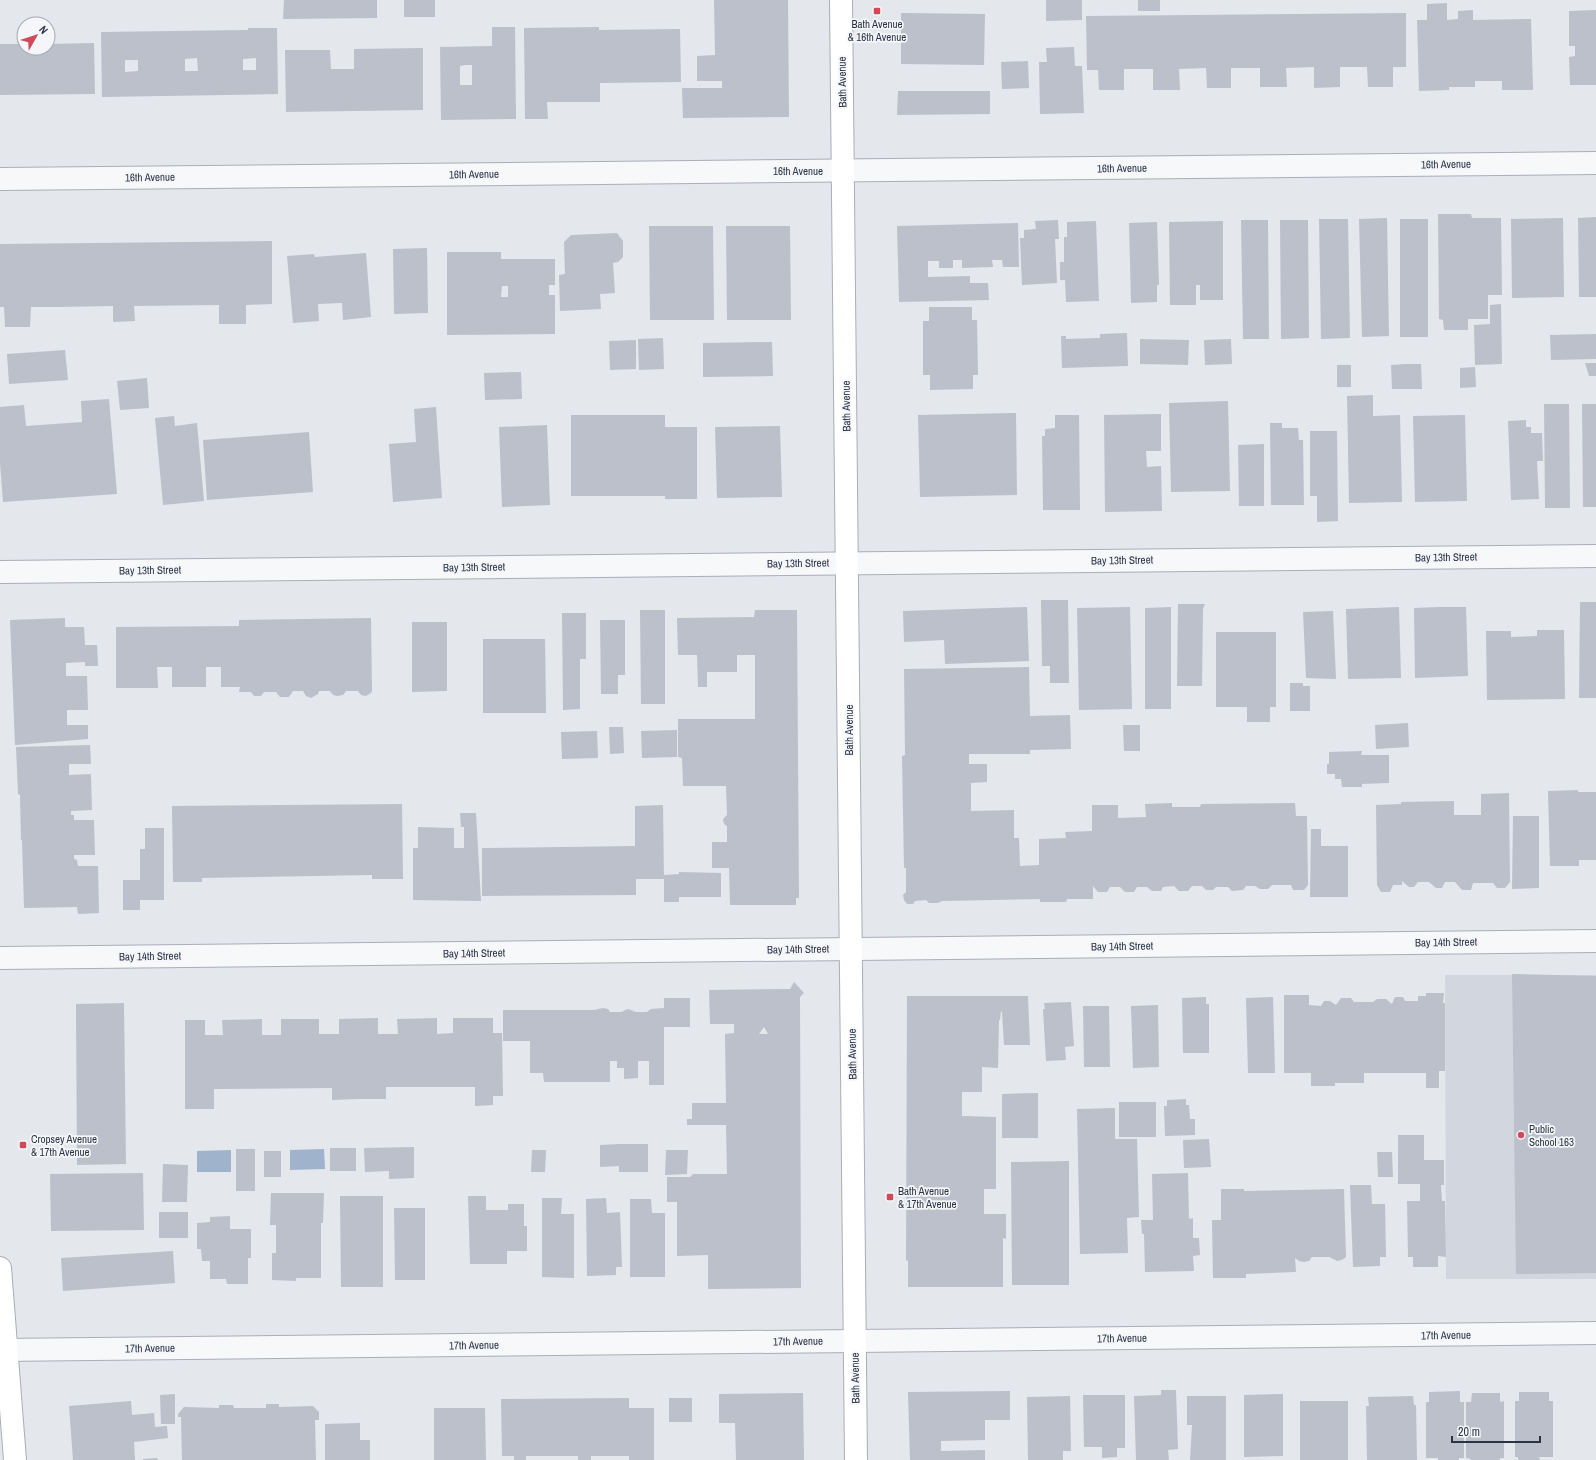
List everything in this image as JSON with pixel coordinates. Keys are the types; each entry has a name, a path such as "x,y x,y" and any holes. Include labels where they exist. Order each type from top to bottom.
{"street":[{"name":"Bath Avenue","path":"842,0 856,1460"},
{"name":"16th Avenue","path":"0,179 1596,163"},
{"name":"Bay 13th Street","path":"0,572 1596,556"},
{"name":"Bay 14th Street","path":"0,958 1596,941"},
{"path":"0,1268 3,1349 15,1460"},
{"name":"17th Avenue","path":"3,1349 1596,1333"}],"shaded area":[{"name":"Public School 163","path":"1445,975 1596,975 1596,1279 1446,1279"}],"water":[{"path":"324,1149 325,1169 290,1170 290,1150"},
{"path":"231,1150 231,1172 197,1172 197,1151"}],"building":[{"path":"284,0 377,0 377,18 283,19"},
{"path":"404,0 435,0 435,17 404,17"},
{"path":"714,0 788,0 789,117 683,118 682,88 722,88 722,81 697,81 697,56 715,55"},
{"path":"1046,0 1082,0 1082,20 1046,21"},
{"path":"1138,0 1160,0 1160,11 1138,11"},
{"path":"1447,3 1447,20 1458,19 1458,11 1473,10 1473,20 1531,19 1533,90 1502,90 1502,81 1475,81 1475,87 1449,87 1449,90 1419,91 1417,20 1427,20 1427,4"},
{"path":"1596,10 1596,85 1570,85 1569,57 1575,56 1575,46 1569,46 1569,11"},
{"path":"901,13 985,14 984,65 901,64"},
{"path":"1406,13 1406,67 1393,67 1393,87 1368,87 1367,67 1340,67 1340,87 1314,88 1314,67 1286,68 1287,87 1260,87 1260,68 1231,68 1231,88 1207,88 1206,68 1179,69 1180,90 1153,90 1153,69 1124,69 1124,90 1099,90 1098,70 1087,70 1086,16"},
{"path":"492,27 515,27 516,119 441,120 440,47 492,46","holes":["472,65 472,85 460,85 460,66"]},
{"path":"599,27 599,30 680,29 681,82 600,83 600,102 547,102 548,119 525,119 524,28"},
{"path":"248,28 277,28 278,94 102,97 101,32 248,30","holes":["197,58 198,71 185,71 185,59","256,58 256,70 243,70 243,59","125,60 138,60 138,71 125,72"]},
{"path":"94,43 95,94 0,95 0,44 16,44 16,56 56,56 56,44"},
{"path":"1074,47 1075,66 1082,66 1084,113 1040,114 1039,62 1047,62 1046,48"},
{"path":"423,48 423,110 286,112 285,50 330,50 331,69 354,69 354,49"},
{"path":"1028,61 1029,88 1002,89 1001,62"},
{"path":"898,91 990,91 990,114 897,115"},
{"path":"1438,214 1471,214 1472,218 1501,218 1502,295 1488,295 1488,319 1468,319 1468,330 1444,330 1443,320 1439,319"},
{"path":"1596,217 1596,297 1579,297 1578,218"},
{"path":"1387,218 1389,336 1362,337 1359,219"},
{"path":"1563,218 1564,297 1512,298 1511,219"},
{"path":"1319,219 1348,219 1350,338 1321,339"},
{"path":"1400,219 1428,219 1428,337 1400,337"},
{"path":"1058,220 1059,239 1055,239 1057,283 1022,285 1020,238 1024,238 1024,230 1036,229 1035,221"},
{"path":"1241,220 1268,220 1269,339 1243,339"},
{"path":"1280,220 1308,220 1309,338 1281,339"},
{"path":"1096,221 1099,301 1066,302 1065,280 1060,280 1060,262 1064,262 1064,237 1067,237 1067,222"},
{"path":"1223,221 1223,300 1200,300 1200,285 1196,285 1196,305 1170,305 1169,222"},
{"path":"1157,222 1159,285 1157,285 1157,302 1131,303 1129,223"},
{"path":"1018,223 1019,267 1003,267 1002,260 992,260 993,267 962,268 962,260 953,260 953,268 939,268 939,261 928,261 928,277 970,276 970,283 988,283 989,300 899,302 897,226"},
{"path":"649,226 713,226 714,320 650,320"},
{"path":"726,226 790,226 791,320 727,320"},
{"path":"617,233 623,241 623,257 618,262 613,263 615,293 600,294 601,309 560,311 559,275 565,274 564,242 571,235"},
{"path":"272,241 272,304 246,305 246,324 219,324 219,305 134,306 135,321 113,322 113,306 31,307 30,327 5,327 4,307 0,307 0,244"},
{"path":"427,248 428,313 394,314 393,249"},
{"path":"447,252 501,252 501,259 555,259 555,285 549,285 549,295 555,295 555,334 447,335","holes":["502,286 508,286 508,297 501,297"]},
{"path":"366,253 371,317 343,320 342,303 318,304 319,321 293,323 287,256 314,254 315,257"},
{"path":"1501,304 1502,364 1475,365 1474,325 1490,324 1490,305"},
{"path":"929,307 972,307 972,320 977,320 978,375 973,375 973,389 930,390 930,375 923,375 923,321 929,321"},
{"path":"1127,333 1128,366 1062,368 1061,336 1066,336 1066,339 1100,338 1100,334"},
{"path":"1596,334 1596,359 1551,360 1550,335"},
{"path":"663,338 664,369 639,370 638,339"},
{"path":"1140,339 1189,340 1188,365 1140,364"},
{"path":"1231,339 1232,364 1205,365 1204,340"},
{"path":"636,340 636,369 610,370 609,341"},
{"path":"772,342 773,376 703,377 703,343"},
{"path":"65,350 68,380 9,384 7,354"},
{"path":"1585,363 1596,363 1596,376 1589,376"},
{"path":"1421,364 1422,389 1392,389 1391,365"},
{"path":"1337,365 1351,365 1351,387 1337,387"},
{"path":"1475,367 1476,387 1460,388 1460,368"},
{"path":"521,372 522,399 485,400 484,373"},
{"path":"147,378 149,408 120,410 117,381"},
{"path":"1373,395 1373,416 1400,415 1402,502 1349,503 1347,396"},
{"path":"109,399 117,494 3,502 0,463 0,407 24,405 26,426 82,422 81,401"},
{"path":"1228,401 1230,491 1171,492 1169,403"},
{"path":"1544,404 1569,404 1570,508 1545,508"},
{"path":"1582,404 1596,404 1596,507 1583,507"},
{"path":"436,407 442,498 393,502 389,444 416,442 414,409"},
{"path":"1016,413 1017,495 920,497 918,415"},
{"path":"1161,414 1161,451 1146,451 1147,467 1161,466 1162,511 1105,512 1104,415"},
{"path":"571,415 665,415 665,427 697,427 697,499 665,499 665,496 571,496"},
{"path":"1055,415 1079,415 1080,510 1043,510 1042,436 1045,436 1045,429 1055,428"},
{"path":"1465,415 1467,501 1415,502 1413,416"},
{"path":"174,416 175,426 197,423 204,501 163,505 155,418"},
{"path":"1526,420 1526,427 1531,427 1531,433 1542,433 1543,461 1537,461 1539,499 1511,500 1508,421"},
{"path":"1270,423 1282,423 1282,428 1298,428 1299,440 1303,440 1304,505 1271,505"},
{"path":"547,425 550,505 502,507 499,427"},
{"path":"780,426 782,497 717,498 715,427"},
{"path":"1310,431 1337,431 1338,521 1317,522 1317,496 1310,496"},
{"path":"309,432 313,492 207,500 203,440"},
{"path":"1264,444 1264,506 1239,506 1238,445"},
{"path":"1041,600 1068,600 1069,683 1050,683 1050,666 1042,666"},
{"path":"1580,602 1596,602 1596,698 1579,698"},
{"path":"1178,604 1205,604 1203,609 1202,686 1177,686"},
{"path":"1027,607 1029,661 945,664 944,640 904,642 903,611"},
{"path":"1130,607 1132,709 1079,710 1077,608"},
{"path":"1171,607 1171,709 1145,709 1145,608"},
{"path":"1399,607 1401,678 1348,679 1346,609"},
{"path":"1466,607 1468,676 1415,678 1414,608"},
{"path":"640,610 665,610 665,704 641,704"},
{"path":"755,610 797,610 799,898 796,898 796,905 730,905 729,868 712,868 712,842 727,842 727,826 724,824 723,819 727,815 726,786 683,786 682,758 678,757 678,719 755,719 755,655 737,655 737,672 707,672 707,687 698,687 697,655 678,655 677,618 754,617"},
{"path":"1333,611 1336,679 1306,678 1303,612"},
{"path":"562,613 586,613 586,659 580,659 580,709 563,710"},
{"path":"65,618 65,627 84,627 85,645 97,645 98,666 85,666 85,662 66,663 66,676 87,676 88,710 67,710 67,725 88,725 88,739 15,745 10,620"},
{"path":"371,618 372,691 366,696 361,695 358,691 346,691 343,695 337,696 333,695 330,691 319,691 318,694 311,698 306,696 303,691 293,691 289,697 280,697 276,692 264,692 261,696 254,696 251,692 239,692 240,687 221,687 221,667 206,667 206,687 172,687 172,667 157,667 158,688 116,688 116,627 239,626 239,620"},
{"path":"600,620 625,620 625,675 618,675 618,694 601,694"},
{"path":"412,622 447,622 447,691 412,692"},
{"path":"1537,630 1564,630 1565,699 1487,700 1486,631 1511,631 1511,637 1537,636"},
{"path":"1216,632 1276,632 1276,707 1270,707 1270,722 1247,722 1247,707 1216,707"},
{"path":"483,639 545,639 546,713 483,713"},
{"path":"1029,667 1030,716 1070,715 1071,749 1030,750 1030,754 969,754 969,764 987,764 987,782 971,783 971,811 1014,810 1014,838 1019,838 1020,866 1039,865 1039,839 1066,838 1065,832 1092,831 1092,805 1118,805 1118,818 1146,817 1145,804 1172,803 1172,807 1200,807 1201,804 1295,803 1296,816 1307,816 1308,885 1304,890 1293,890 1291,885 1272,885 1268,889 1260,889 1255,886 1246,886 1243,890 1232,891 1228,887 1216,887 1213,890 1206,890 1202,886 1192,886 1188,891 1179,891 1174,886 1163,887 1161,891 1152,891 1147,887 1137,887 1134,892 1125,892 1120,887 1110,887 1107,892 1098,892 1093,886 1093,899 1067,899 1066,902 1040,902 1040,899 942,901 938,903 929,903 926,900 915,901 913,904 907,904 903,895 906,892 906,868 904,868 902,756 905,755 904,669"},
{"path":"1290,683 1303,683 1303,686 1310,686 1310,711 1290,711"},
{"path":"1408,723 1409,747 1376,749 1375,725"},
{"path":"1123,725 1140,725 1140,751 1124,751"},
{"path":"609,727 623,727 624,753 610,754"},
{"path":"677,730 677,757 642,758 641,731"},
{"path":"597,731 598,758 562,759 561,732"},
{"path":"90,745 91,764 69,764 69,775 91,774 92,810 71,811 71,815 74,815 74,820 94,820 95,855 74,855 74,859 77,860 78,866 98,866 99,913 78,914 77,907 24,908 20,795 18,794 16,747"},
{"path":"1362,751 1361,755 1389,755 1389,783 1362,784 1362,787 1342,787 1341,779 1335,779 1335,774 1327,774 1329,752"},
{"path":"1578,790 1578,792 1596,792 1596,860 1579,860 1579,866 1550,866 1548,791"},
{"path":"1509,793 1510,882 1505,888 1497,888 1493,883 1473,883 1471,890 1462,890 1455,882 1445,882 1442,888 1436,888 1429,882 1418,882 1414,887 1409,887 1402,881 1402,885 1393,885 1390,892 1381,892 1377,885 1376,805 1401,804 1401,802 1454,801 1454,815 1481,815 1481,794"},
{"path":"402,804 403,879 372,879 372,875 202,878 202,882 173,882 172,806"},
{"path":"663,805 664,879 636,879 636,895 482,896 482,848 635,846 635,806"},
{"path":"460,813 476,813 481,901 413,900 413,848 418,848 418,827 454,828 454,848 464,848 464,827 461,827"},
{"path":"1513,816 1539,816 1539,888 1512,889"},
{"path":"145,828 164,828 164,900 140,900 140,910 123,910 123,880 140,880 140,849 145,849"},
{"path":"1311,829 1321,829 1321,846 1348,846 1348,897 1310,897"},
{"path":"679,872 721,873 721,897 679,897 679,902 664,902 664,875 679,874"},
{"path":"1512,974 1596,976 1596,1273 1516,1274"},
{"path":"794,982 804,993 800,997 801,1288 708,1289 708,1255 677,1256 677,1202 667,1202 667,1177 690,1177 693,1174 727,1174 726,1125 687,1125 687,1119 692,1119 692,1103 726,1103 725,1034 734,1033 734,1024 710,1024 709,990 790,989","holes":["764,1027 768,1034 759,1034"]},
{"path":"1426,993 1444,993 1445,1071 1439,1071 1439,1088 1426,1088 1426,1073 1364,1073 1364,1083 1335,1083 1335,1086 1311,1086 1311,1073 1284,1073 1284,995 1309,995 1309,1005 1321,1006 1324,1001 1330,1001 1336,1005 1341,998 1351,998 1354,1002 1373,1002 1377,999 1386,999 1392,1004 1395,997 1403,997 1405,1001 1418,1001 1418,996 1426,996"},
{"path":"907,996 1028,996 1030,1045 1004,1045 1001,1011 999,1020 998,1068 982,1067 982,1092 962,1092 962,1116 996,1117 996,1189 984,1189 984,1214 1006,1214 1006,1239 1003,1238 1003,1287 908,1287 908,1260 906,1261"},
{"path":"1206,997 1206,1004 1209,1004 1209,1053 1183,1053 1182,998"},
{"path":"1273,997 1275,1073 1248,1073 1246,998"},
{"path":"664,998 690,998 690,1027 664,1027 664,1085 649,1085 649,1061 638,1061 638,1078 624,1079 624,1068 617,1068 617,1061 610,1061 610,1082 544,1082 543,1073 530,1073 530,1041 503,1041 503,1010 594,1010 603,1008 608,1009 610,1012 621,1012 628,1009 636,1012 647,1012 651,1009 664,1008"},
{"path":"1071,1002 1074,1046 1065,1047 1066,1060 1046,1061 1043,1009 1045,1009 1044,1003"},
{"path":"124,1003 126,1164 77,1165 76,1004"},
{"path":"1158,1005 1159,1067 1133,1068 1131,1006"},
{"path":"1083,1006 1109,1006 1110,1067 1084,1067"},
{"path":"378,1018 378,1034 398,1034 397,1019 437,1018 437,1034 453,1033 453,1018 493,1018 493,1033 502,1033 503,1096 493,1096 493,1105 475,1106 475,1087 386,1087 386,1099 332,1100 332,1088 214,1089 214,1109 185,1109 185,1020 205,1020 205,1035 223,1035 222,1020 262,1019 262,1035 281,1035 281,1019 319,1019 319,1034 339,1034 339,1019"},
{"path":"1038,1093 1038,1138 1002,1138 1002,1094"},
{"path":"1186,1099 1186,1105 1189,1105 1190,1119 1195,1119 1195,1135 1165,1136 1164,1106 1167,1106 1167,1100"},
{"path":"1119,1102 1156,1102 1156,1137 1119,1137"},
{"path":"1115,1108 1115,1139 1137,1139 1139,1217 1127,1218 1128,1253 1080,1254 1077,1109"},
{"path":"1398,1135 1424,1135 1424,1160 1444,1160 1444,1185 1441,1185 1442,1201 1445,1201 1446,1257 1438,1256 1438,1267 1413,1267 1413,1257 1408,1257 1407,1201 1420,1201 1420,1184 1398,1184"},
{"path":"1209,1139 1211,1167 1184,1168 1183,1140"},
{"path":"648,1144 648,1172 619,1172 619,1166 600,1167 600,1145"},
{"path":"414,1147 414,1178 389,1179 389,1171 365,1172 364,1148"},
{"path":"330,1148 356,1148 356,1171 330,1171"},
{"path":"236,1149 255,1149 255,1191 236,1191"},
{"path":"532,1150 546,1150 545,1172 531,1172"},
{"path":"666,1150 688,1150 687,1174 665,1175"},
{"path":"264,1151 281,1151 281,1177 264,1177"},
{"path":"1377,1152 1392,1152 1393,1177 1378,1177"},
{"path":"1069,1161 1069,1285 1012,1285 1011,1162"},
{"path":"163,1164 188,1165 187,1202 162,1202"},
{"path":"143,1173 144,1230 51,1231 50,1174"},
{"path":"1188,1173 1189,1219 1193,1218 1193,1238 1199,1238 1200,1255 1193,1256 1194,1271 1145,1272 1144,1234 1142,1234 1141,1220 1153,1220 1152,1174"},
{"path":"1350,1185 1371,1185 1372,1204 1385,1204 1386,1257 1380,1257 1380,1266 1353,1267"},
{"path":"1221,1189 1244,1189 1244,1191 1344,1189 1346,1257 1337,1261 1329,1257 1312,1257 1309,1261 1304,1262 1295,1258 1296,1272 1246,1274 1246,1278 1213,1278 1212,1220 1221,1220"},
{"path":"271,1193 324,1193 323,1223 321,1223 321,1278 296,1278 296,1281 272,1280 272,1253 276,1253 276,1225 270,1225"},
{"path":"340,1196 383,1196 383,1287 341,1287"},
{"path":"468,1196 486,1196 486,1210 508,1210 508,1204 524,1204 524,1226 527,1226 527,1251 507,1251 507,1264 470,1264"},
{"path":"542,1198 562,1198 561,1214 574,1214 574,1278 542,1277"},
{"path":"606,1198 607,1213 620,1212 622,1267 616,1267 616,1275 587,1276 586,1199"},
{"path":"630,1199 651,1199 652,1213 665,1213 665,1277 630,1277"},
{"path":"394,1208 425,1208 425,1280 395,1280"},
{"path":"159,1212 188,1212 188,1238 159,1238"},
{"path":"230,1216 230,1229 251,1229 251,1258 248,1258 248,1284 227,1284 226,1279 210,1279 210,1261 202,1261 201,1249 197,1249 197,1223 210,1222 210,1217"},
{"path":"173,1251 175,1283 63,1291 61,1258"},
{"path":"1161,1390 1176,1390 1178,1449 1168,1450 1169,1460 1136,1460 1134,1396 1161,1395"},
{"path":"1010,1391 1010,1420 985,1420 985,1440 941,1441 941,1451 985,1450 985,1460 910,1460 908,1392"},
{"path":"1460,1391 1460,1402 1464,1402 1464,1458 1459,1458 1459,1460 1438,1460 1438,1458 1426,1458 1426,1402 1429,1402 1429,1392"},
{"path":"1519,1392 1549,1392 1549,1401 1553,1401 1553,1457 1539,1457 1540,1460 1518,1460 1518,1457 1515,1457 1515,1401 1519,1401"},
{"path":"803,1393 804,1460 736,1460 735,1423 719,1423 719,1394"},
{"path":"1472,1393 1500,1393 1500,1402 1504,1401 1504,1458 1500,1458 1500,1460 1471,1460 1466,1458 1466,1402 1471,1402"},
{"path":"175,1394 175,1424 161,1424 160,1395"},
{"path":"1283,1394 1283,1456 1244,1457 1244,1395"},
{"path":"1083,1395 1125,1395 1125,1448 1117,1448 1117,1457 1102,1458 1102,1447 1084,1447"},
{"path":"1070,1396 1071,1451 1063,1451 1063,1460 1028,1460 1027,1397"},
{"path":"1187,1396 1226,1396 1226,1460 1190,1460 1192,1425 1187,1425"},
{"path":"1413,1396 1414,1405 1416,1405 1417,1460 1367,1460 1366,1406 1369,1406 1368,1397"},
{"path":"629,1398 629,1408 654,1408 654,1460 629,1460 629,1456 591,1456 591,1460 578,1460 578,1456 526,1456 526,1460 514,1460 514,1456 502,1456 501,1399"},
{"path":"669,1398 692,1398 692,1422 669,1422"},
{"path":"131,1401 132,1415 154,1413 155,1427 167,1426 168,1438 134,1442 135,1460 73,1460 69,1406"},
{"path":"1300,1401 1348,1401 1348,1460 1300,1460"},
{"path":"266,1404 279,1404 279,1407 313,1406 319,1412 319,1420 315,1420 316,1460 182,1460 181,1417 178,1417 178,1414 184,1407 219,1408 219,1405 233,1405 234,1408 266,1408"},
{"path":"434,1408 485,1408 486,1460 434,1460"},
{"path":"360,1423 360,1440 370,1440 370,1460 325,1460 325,1424"},
{"path":"157,1458 158,1460 143,1460 143,1459"}],"place":[{"name":"Bath Avenue & 16th Avenue","path":"877,11"},
{"name":"Public School 163","path":"1521,1135"},
{"name":"Cropsey Avenue & 17th Avenue","path":"23,1145"},
{"name":"Bath Avenue & 17th Avenue","path":"890,1197"}]}
